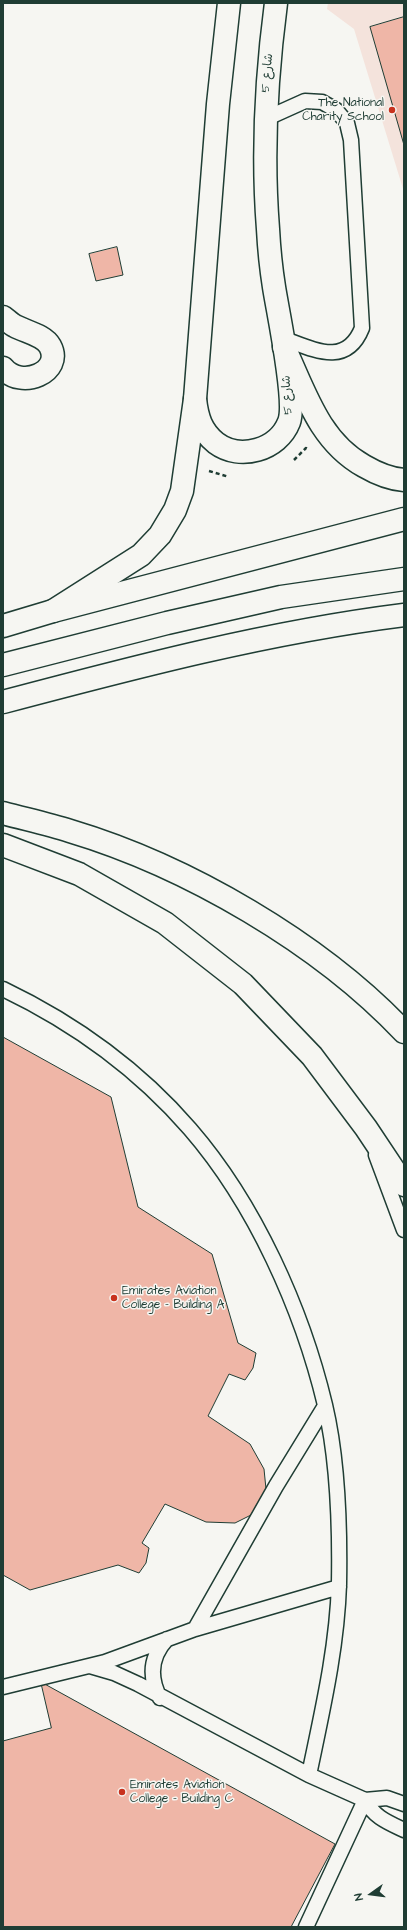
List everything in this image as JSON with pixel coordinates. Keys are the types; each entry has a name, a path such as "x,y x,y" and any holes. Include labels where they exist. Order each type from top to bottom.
{"main road":[{"name":"شارع 5","path":"229,3 218,104 195,399 197,418 207,436 223,448 243,453 262,449 279,438 290,421 290,401 283,343 273,284 265,174 265,119 269,59 276,3"},
{"path":"3,317 15,326 43,338 50,346 52,356 49,367 41,374 26,379 16,378 7,373 3,368"},
{"path":"283,343 316,418 338,448 352,460 374,472 404,480"},
{"path":"53,611 141,554 160,535 175,510 182,491 195,399"},
{"path":"3,626 53,611 404,519"},
{"path":"3,665 167,623 281,597 404,579"},
{"path":"3,702 178,657 342,623 404,615"},
{"path":"3,813 71,831 142,856 211,889 276,928 338,972 404,1032"},
{"path":"3,845 78,874 165,923 243,984 312,1056 366,1128 404,1184"}],"lane":[{"path":"265,119 305,101 322,102 336,110 344,119 347,123 351,140 362,328 357,340 348,349 336,353 322,352 283,343"},
{"path":"3,989 42,1008 96,1043 146,1084 190,1130 229,1181 260,1234 286,1289 308,1347 325,1406 334,1466 339,1526 339,1586 335,1634 328,1681 309,1775"},
{"path":"366,1128 404,1230"},
{"path":"195,1629 276,1486 325,1406"},
{"path":"3,1687 89,1666 135,1652 195,1629 339,1586"},
{"path":"160,1698 155,1688 152,1667 160,1647 168,1639"},
{"path":"89,1666 126,1679 309,1775 365,1800 387,1798 404,1804"},
{"path":"365,1800 371,1810 380,1818 404,1830"},
{"path":"306,1927 365,1800"}],"path":[{"path":"291,462 306,448 312,453"},
{"path":"208,471 234,478"}],"shaded area":[{"name":"The National Charity School","path":"328,3 404,3 404,192 354,29 327,9"}],"building":[{"path":"404,17 404,145 370,27"},
{"path":"117,247 123,275 96,281 89,254"},
{"name":"Emirates Aviation College - Building A","path":"3,1037 111,1097 138,1207 212,1254 238,1343 256,1353 253,1368 245,1380 229,1374 208,1416 250,1444 264,1469 266,1489 261,1504 251,1515 235,1523 206,1522 165,1504 142,1543 149,1548 146,1563 139,1573 118,1565 30,1590 3,1575"},
{"name":"Emirates Aviation College - Building C","path":"41,1682 335,1844 291,1927 3,1927 3,1741 51,1728"}],"place":[{"name":"The National Charity School","path":"392,110"},
{"name":"Emirates Aviation College - Building A","path":"114,1298"},
{"name":"Emirates Aviation College - Building C","path":"122,1792"}]}
